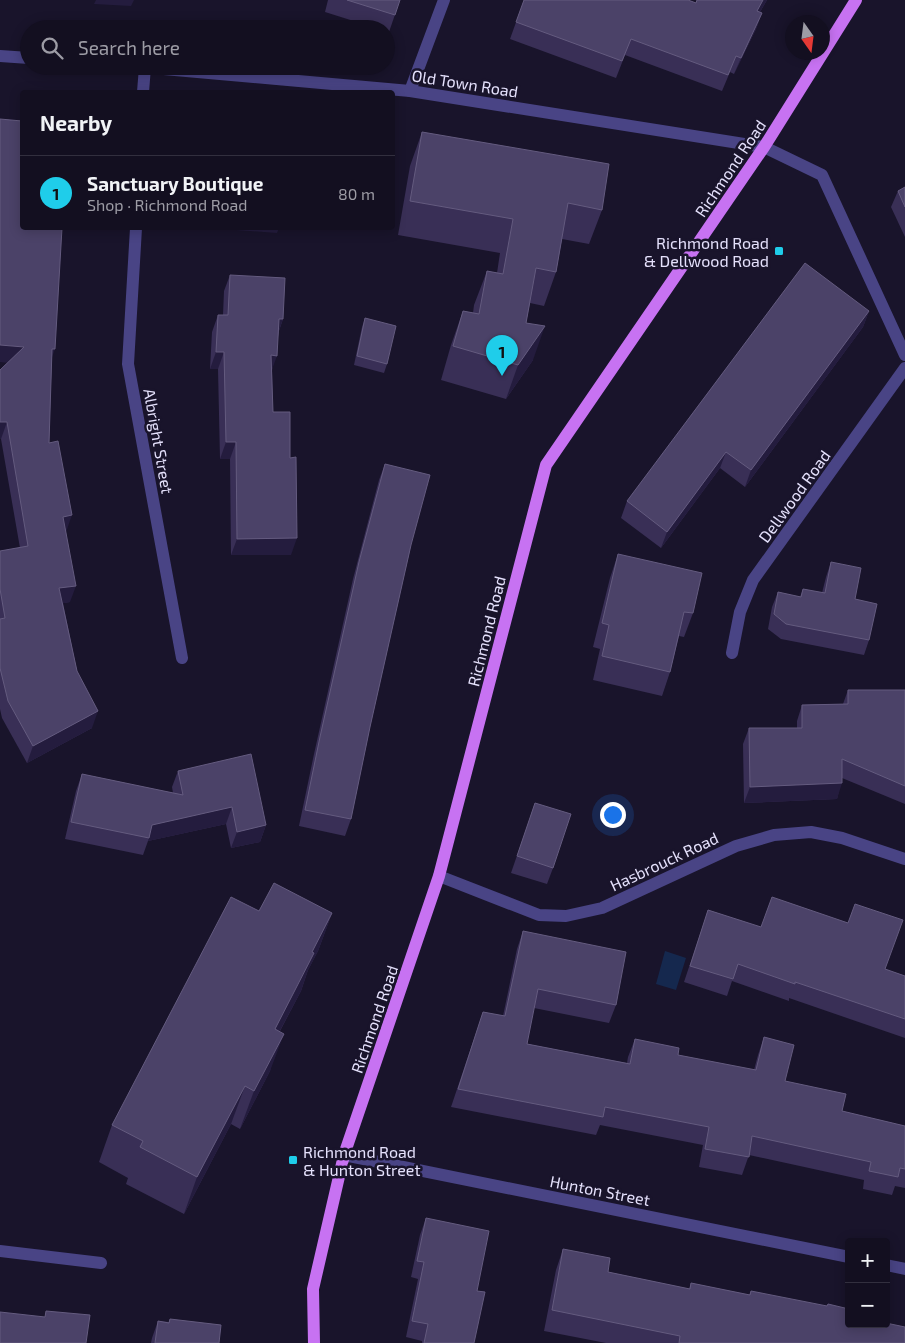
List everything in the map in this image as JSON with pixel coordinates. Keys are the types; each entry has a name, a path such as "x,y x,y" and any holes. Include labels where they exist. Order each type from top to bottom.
{"main road":[{"name":"Richmond Road","path":"314,1343 313,1289 344,1155 439,876 546,465 764,147 856,0"}],"street":[{"path":"410,90 444,0"},
{"path":"0,56 20,57"},
{"path":"144,90 145,75"},
{"name":"Old Town Road","path":"237,75 410,90 764,147"},
{"path":"764,147 822,175 905,355"},
{"name":"Albright Street","path":"136,230 128,364 182,658"},
{"name":"Dellwood Road","path":"732,653 740,612 753,580 905,368"},
{"name":"Hasbrouck Road","path":"439,876 538,915 566,916 602,908 736,846 774,835 811,832 842,838 905,859"},
{"name":"Hunton Street","path":"344,1155 845,1256"},
{"path":"0,1251 101,1263"},
{"path":"890,1266 905,1269"}],"water":[{"path":"665,951 686,958 676,990 656,984"}],"building":[{"path":"347,0 400,0 395,15"},
{"path":"524,0 688,0 696,3 697,0 763,0 757,11 762,13 741,58 736,56 728,75 631,39 622,61 516,22"},
{"path":"0,119 20,121 20,230 62,230 55,349 52,349 49,443 58,441 72,515 63,517 76,586 59,588 77,671 98,711 33,746 8,701 0,668 0,619 5,618 0,589 0,551 28,546 7,422 0,422 0,370 24,347 0,345"},
{"path":"422,132 609,164 602,210 568,203 556,272 536,268 526,323 545,326 518,365 453,346 463,311 479,314 487,271 503,274 513,219 410,201"},
{"path":"905,187 905,207 898,191"},
{"path":"805,263 869,311 751,470 726,452 667,532 627,501"},
{"path":"230,275 285,278 283,319 279,319 277,356 271,355 273,412 290,412 290,458 296,457 297,538 237,539 236,442 226,442 224,352 216,352 218,315 228,315"},
{"path":"365,318 396,326 387,364 357,356"},
{"path":"385,464 430,475 411,545 351,819 305,810 359,562"},
{"path":"618,554 702,573 693,613 684,612 670,672 602,656 609,625 602,623"},
{"path":"831,562 861,568 855,599 877,604 869,640 786,624 774,614 778,592 801,597 803,589 825,593"},
{"path":"848,690 905,690 905,786 842,759 842,783 750,787 749,728 802,728 802,705 848,704"},
{"path":"251,754 266,825 237,832 232,807 152,825 149,838 71,822 82,774 183,795 178,771"},
{"path":"535,803 571,814 553,868 517,856"},
{"path":"274,883 332,913 275,1029 284,1034 254,1091 245,1086 197,1177 140,1147 143,1141 112,1125 231,897 259,911"},
{"path":"772,897 848,923 855,904 903,920 885,969 905,976 905,1019 738,964 733,979 690,966 708,910 761,927"},
{"path":"523,931 626,952 616,1005 538,989 527,1044 630,1064 635,1039 679,1048 678,1055 756,1070 764,1037 794,1045 785,1081 846,1094 842,1111 905,1126 905,1169 900,1168 898,1177 869,1171 871,1162 752,1136 749,1157 705,1149 709,1127 605,1107 603,1117 458,1089 483,1012 505,1016"},
{"path":"426,1218 489,1231 477,1291 485,1292 474,1343 424,1343 428,1324 412,1321 424,1262 417,1261"},
{"path":"563,1249 610,1258 608,1272 690,1289 691,1283 750,1295 751,1291 845,1308 845,1328 890,1328 890,1324 905,1327 905,1343 679,1343 680,1336 552,1310"},
{"path":"46,1311 90,1315 86,1343 0,1343 0,1312 45,1317"},
{"path":"170,1319 221,1325 219,1343 155,1343 158,1321 169,1323"}],"place":[{"name":"Richmond Road & Dellwood Road","path":"779,251"},
{"name":"Sanctuary Boutique","path":"502,376"},
{"name":"Richmond Road & Hunton Street","path":"293,1160"}]}
